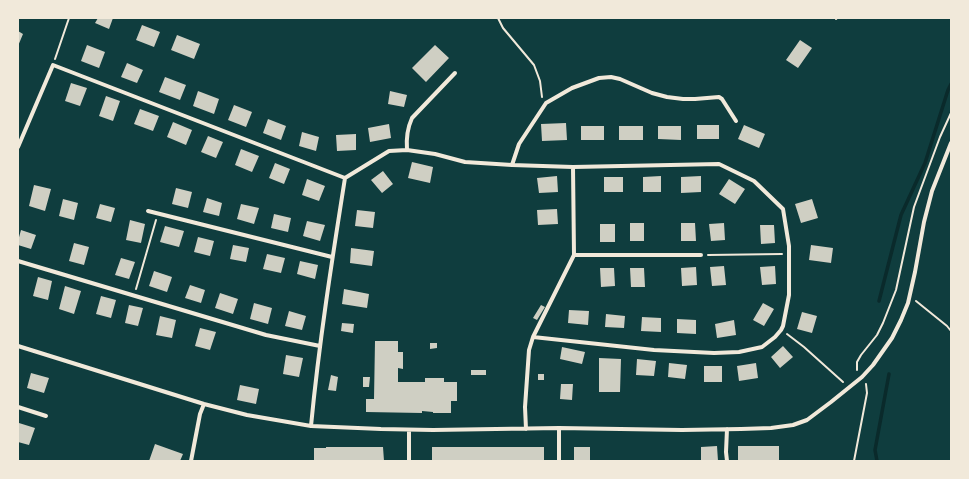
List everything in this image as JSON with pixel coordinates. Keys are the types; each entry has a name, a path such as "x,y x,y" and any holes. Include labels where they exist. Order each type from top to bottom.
{"street":[{"path":"18,147 54,65 345,178"},
{"path":"407,150 406,141 408,127 412,118 455,73"},
{"path":"512,165 519,144 546,103 572,88 599,78 611,77 620,79 652,93 667,97 689,99 719,97 722,99 736,121"},
{"path":"18,346 204,404 247,415 311,426 433,430 559,428 727,429 771,428 793,425 807,420 862,377 884,351 892,338 908,303 924,222 932,191 951,143"},
{"path":"345,178 389,152 407,150 435,154 465,162 512,165 573,167 719,164 754,181 784,209 789,246 789,295 781,330 775,337 762,347 739,352 714,353 654,350 533,338"},
{"path":"526,429 529,350 533,338 574,255 573,167"},
{"path":"311,426 332,257 345,178"},
{"path":"148,211 332,257"},
{"path":"574,255 701,255"},
{"path":"18,262 266,336 320,346"},
{"path":"191,461 200,414 204,404"},
{"path":"18,407 46,416"},
{"path":"559,428 559,461"},
{"path":"727,429 727,461"},
{"path":"409,461 410,430"}],"path":[{"path":"54,65 69,18"},
{"path":"498,18 503,28 534,65 540,81 542,96 546,103"},
{"path":"854,461 867,393 867,384 857,370 857,362 877,335 896,290 914,207 940,137 951,113"},
{"path":"134,296 158,214"},
{"path":"701,255 789,254"},
{"path":"914,300 951,331"},
{"path":"781,330 804,347 849,387"}],"building":[{"path":"98,18 113,18 109,29 95,23"},
{"path":"142,25 160,32 154,47 136,40"},
{"path":"18,31 23,34 18,46"},
{"path":"177,35 200,44 194,59 171,50"},
{"path":"800,40 812,48 798,68 786,60"},
{"path":"87,45 105,52 99,68 81,61"},
{"path":"435,45 449,58 426,82 412,68"},
{"path":"127,63 143,70 137,83 121,77"},
{"path":"165,77 186,85 180,100 159,92"},
{"path":"71,83 87,88 80,106 65,101"},
{"path":"198,91 219,99 214,114 193,106"},
{"path":"390,91 407,95 404,107 388,104"},
{"path":"106,96 120,101 113,121 99,116"},
{"path":"234,105 252,112 246,127 228,120"},
{"path":"140,109 159,116 153,131 134,124"},
{"path":"268,119 286,126 281,140 263,133"},
{"path":"173,122 192,130 186,145 167,137"},
{"path":"566,123 567,140 542,141 541,124"},
{"path":"389,124 391,138 370,142 368,128"},
{"path":"697,125 719,125 719,139 697,139"},
{"path":"744,125 765,134 759,148 738,139"},
{"path":"581,126 604,126 604,140 581,140"},
{"path":"619,126 643,126 643,140 619,140"},
{"path":"658,126 681,126 681,140 658,139"},
{"path":"302,132 319,137 316,151 299,146"},
{"path":"356,134 356,150 337,151 336,135"},
{"path":"208,136 223,142 216,158 201,152"},
{"path":"241,149 259,156 252,172 235,165"},
{"path":"412,162 433,167 430,183 408,178"},
{"path":"275,163 290,169 284,184 269,178"},
{"path":"383,171 393,184 382,193 371,180"},
{"path":"557,176 558,192 539,193 537,178"},
{"path":"661,176 661,192 643,192 643,177"},
{"path":"701,176 701,192 681,193 681,177"},
{"path":"604,177 623,177 623,192 604,192"},
{"path":"307,179 325,186 319,201 302,195"},
{"path":"729,179 745,189 735,204 719,194"},
{"path":"34,185 51,189 45,211 29,206"},
{"path":"176,188 192,192 188,208 172,204"},
{"path":"207,198 222,203 219,216 203,212"},
{"path":"63,199 78,203 74,220 59,216"},
{"path":"812,199 818,218 801,223 795,204"},
{"path":"100,204 115,208 111,222 96,218"},
{"path":"241,204 259,208 254,224 237,219"},
{"path":"557,209 558,224 538,225 537,210"},
{"path":"357,210 375,212 373,228 355,226"},
{"path":"274,214 291,218 288,232 271,228"},
{"path":"130,220 145,224 141,243 126,240"},
{"path":"307,221 325,225 320,241 303,236"},
{"path":"630,223 644,223 644,241 630,241"},
{"path":"681,223 695,223 696,241 681,241"},
{"path":"724,223 725,240 711,241 709,224"},
{"path":"600,224 615,224 615,242 600,242"},
{"path":"760,225 774,225 775,243 761,244"},
{"path":"165,226 184,231 179,247 160,242"},
{"path":"21,230 36,235 31,249 18,245"},
{"path":"198,237 214,241 210,256 194,252"},
{"path":"74,243 89,247 84,265 69,261"},
{"path":"233,245 249,248 246,262 230,259"},
{"path":"811,245 833,248 831,263 809,260"},
{"path":"351,248 374,251 372,266 350,263"},
{"path":"267,254 285,258 281,273 263,269"},
{"path":"121,258 135,262 129,279 115,275"},
{"path":"300,261 318,265 315,279 297,274"},
{"path":"724,266 726,285 712,286 710,267"},
{"path":"775,266 776,284 762,285 760,267"},
{"path":"696,267 697,285 682,286 681,268"},
{"path":"600,268 614,268 615,286 601,287"},
{"path":"630,268 644,268 645,287 631,287"},
{"path":"154,271 172,277 167,292 149,286"},
{"path":"38,277 52,281 48,300 33,296"},
{"path":"190,285 205,290 201,303 185,298"},
{"path":"65,286 81,291 74,314 59,309"},
{"path":"344,289 369,294 367,308 342,304"},
{"path":"220,293 238,299 233,314 215,308"},
{"path":"101,296 116,300 111,318 96,314"},
{"path":"254,303 272,308 268,324 250,319"},
{"path":"763,303 774,309 764,326 753,320"},
{"path":"129,305 143,308 138,326 125,323"},
{"path":"541,305 545,307 537,320 533,318"},
{"path":"569,310 589,311 588,325 568,323"},
{"path":"289,311 306,316 302,330 285,326"},
{"path":"802,312 817,316 812,333 797,329"},
{"path":"606,314 625,316 624,328 605,327"},
{"path":"160,316 176,320 172,338 156,335"},
{"path":"642,317 661,318 661,332 641,331"},
{"path":"677,319 696,320 696,334 677,333"},
{"path":"734,320 736,335 717,338 715,324"},
{"path":"342,323 354,324 353,333 341,331"},
{"path":"200,328 216,332 210,350 195,346"},
{"path":"375,341 398,341 398,352 403,352 403,369 398,368 398,382 425,382 425,378 444,378 444,382 457,382 457,401 451,401 451,413 433,413 422,411 422,413 366,412 366,399 374,399"},
{"path":"430,343 437,343 437,348 430,349"},
{"path":"783,346 793,357 780,368 771,357"},
{"path":"562,347 585,352 582,364 560,359"},
{"path":"286,355 303,358 299,377 283,374"},
{"path":"599,358 621,359 620,392 599,392"},
{"path":"637,359 656,361 654,376 636,375"},
{"path":"669,363 687,365 685,379 668,377"},
{"path":"756,363 758,378 739,381 737,366"},
{"path":"704,366 722,366 722,382 704,382"},
{"path":"471,370 486,370 486,375 471,375"},
{"path":"31,373 49,378 44,393 27,388"},
{"path":"538,374 544,374 544,380 538,380"},
{"path":"331,375 338,377 336,391 328,390"},
{"path":"363,377 370,377 369,387 363,387"},
{"path":"561,384 573,384 572,400 560,399"},
{"path":"240,385 259,389 256,404 237,400"},
{"path":"19,423 35,428 29,445 18,442"},
{"path":"155,444 183,454 180,461 149,461"},
{"path":"717,446 718,461 701,461 701,447"},
{"path":"738,446 779,446 779,461 738,461"},
{"path":"383,447 384,461 314,461 314,448"},
{"path":"432,447 544,447 544,461 432,461"},
{"path":"574,447 590,447 590,461 574,461"}],"waterway":[{"path":"879,301 901,215 925,163 951,84"},
{"path":"877,461 875,450 889,374"}]}
